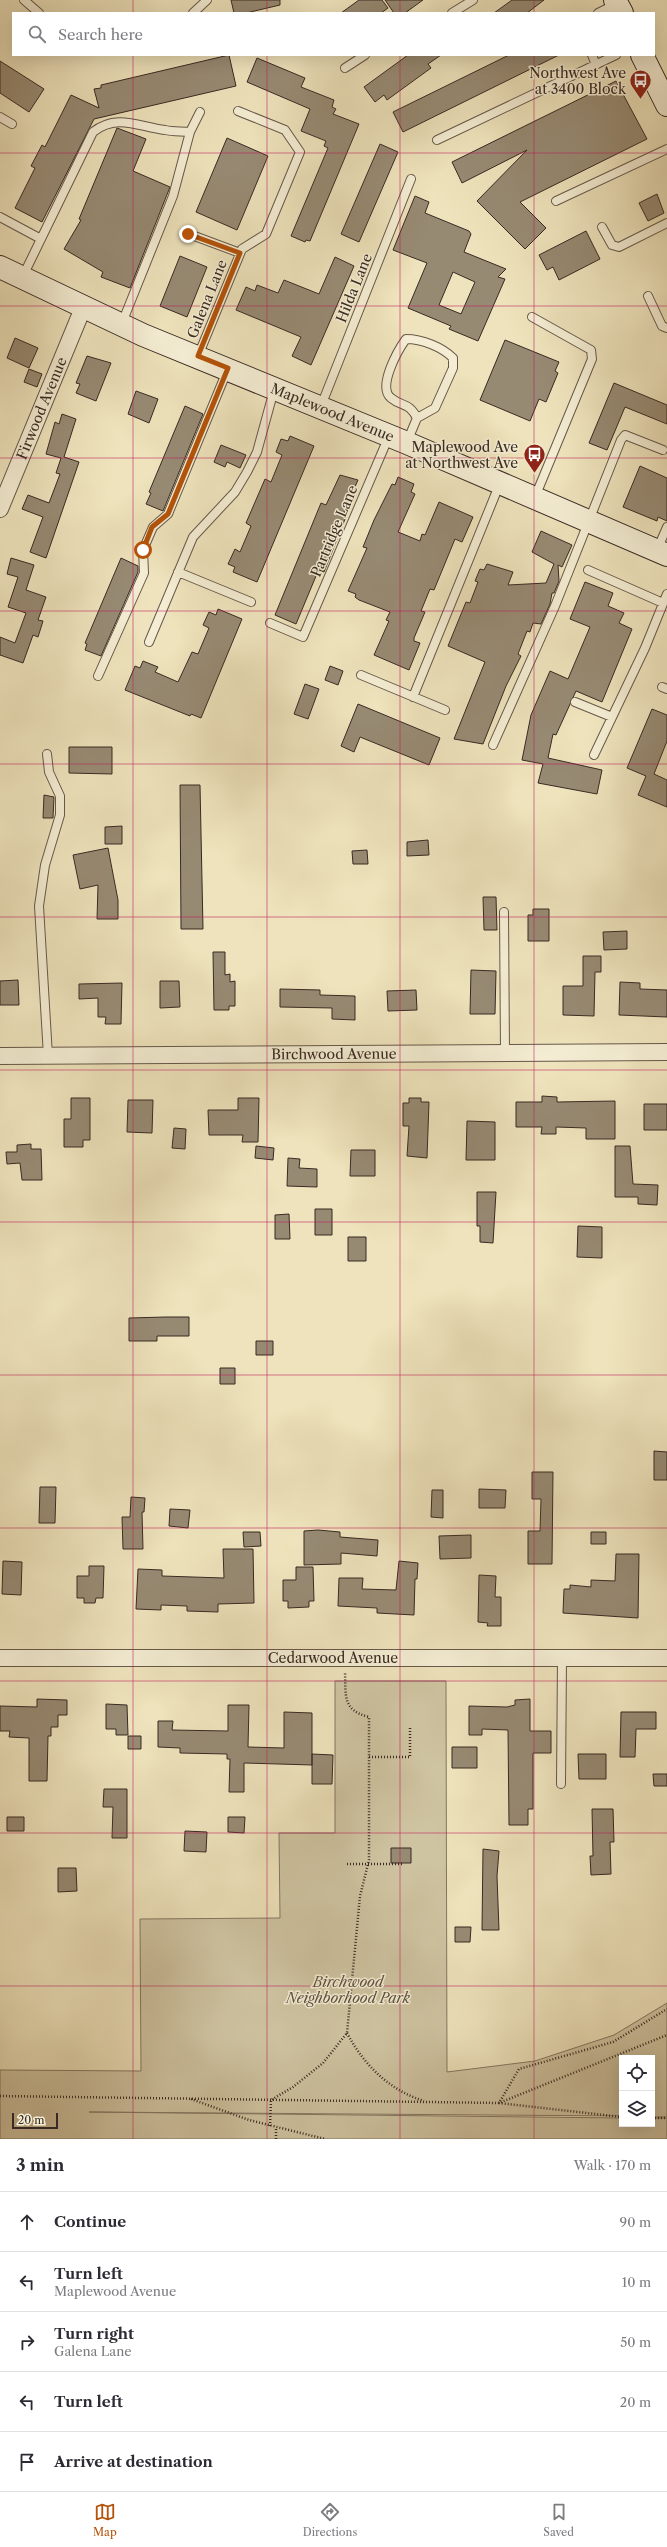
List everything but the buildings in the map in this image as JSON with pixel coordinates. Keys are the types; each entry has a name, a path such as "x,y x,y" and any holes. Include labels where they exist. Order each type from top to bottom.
{"street":[{"path":"643,56 665,98"},
{"name":"Maplewood Avenue","path":"0,267 121,325 501,482 662,553"},
{"name":"Firwood Avenue","path":"0,509 83,308"},
{"name":"Birchwood Avenue","path":"0,1056 667,1052"},
{"name":"Cedarwood Avenue","path":"0,1658 667,1658"}],"lane":[{"path":"24,0 38,12"},
{"path":"194,12 207,0"},
{"path":"454,12 473,0"},
{"path":"346,68 364,56"},
{"path":"592,56 596,64"},
{"path":"437,140 614,56"},
{"name":"Galena Lane","path":"198,356 242,249 266,234 300,152 285,130 238,110"},
{"path":"121,325 172,196 190,132 200,112"},
{"path":"0,117 12,124"},
{"path":"22,278 93,132 102,125 124,121 165,130 190,132"},
{"path":"556,201 667,149"},
{"name":"Hilda Lane","path":"320,407 411,179"},
{"path":"0,217 41,239"},
{"path":"602,227 612,245 619,247 667,223"},
{"path":"188,234 240,253"},
{"path":"648,296 662,326 667,328"},
{"path":"532,317 585,344 592,350 592,359 535,498"},
{"path":"406,339 416,339 447,352 453,358 453,368 435,408 417,418 413,410 391,398 386,392 386,383 400,347 406,339"},
{"path":"98,676 144,573 143,550 152,527 168,514 228,368"},
{"path":"149,642 193,537 235,492 257,452 274,387"},
{"name":"Partridge Lane","path":"270,623 303,637 398,439 417,418"},
{"path":"492,745 555,606 621,440 625,436 632,436 663,450"},
{"path":"413,697 501,482"},
{"path":"662,553 667,526"},
{"path":"588,570 663,603"},
{"path":"178,572 250,602"},
{"path":"594,755 667,594"},
{"path":"361,675 445,710"},
{"path":"575,702 612,717"},
{"path":"47,754 48,772 60,796 60,815 45,865 40,906 48,1056"},
{"path":"504,912 505,1053"},
{"path":"561,1784 562,1658"}],"path":[{"path":"270,2100 293,2087 323,2063 347,2033 360,1896 368,1864 369,1717 353,1711 348,1704 345,1658"},
{"path":"369,1757 410,1756 410,1727"},
{"path":"347,1864 404,1864"},
{"path":"499,2103 519,2069 613,2042 667,2009"},
{"path":"347,2033 364,2060 374,2072 409,2097 426,2102"},
{"path":"499,2103 667,2035"},
{"path":"0,2096 499,2103 619,2117"},
{"path":"188,2098 270,2126 325,2139"},
{"path":"270,2100 270,2126"},
{"path":"655,2118 667,2118"},
{"path":"276,2127 276,2139"}],"green space":[{"name":"Birchwood Neighborhood Park","path":"335,1681 446,1681 447,2072 535,2061 614,2035 667,2003 667,2117 655,2117 655,2055 619,2055 619,2116 89,2112 619,2118 619,2127 655,2127 655,2118 667,2118 667,2139 0,2139 0,2070 141,2071 140,1919 280,1918 279,1833 335,1833"}],"place":[{"name":"Northwest Ave at 3400 Block","path":"641,100"},
{"name":"Maplewood Ave at Northwest Ave","path":"534,474"}],"route":[{"path":"143,550 152,527 164,519 168,514 228,368 198,356 240,253 188,234"}]}
